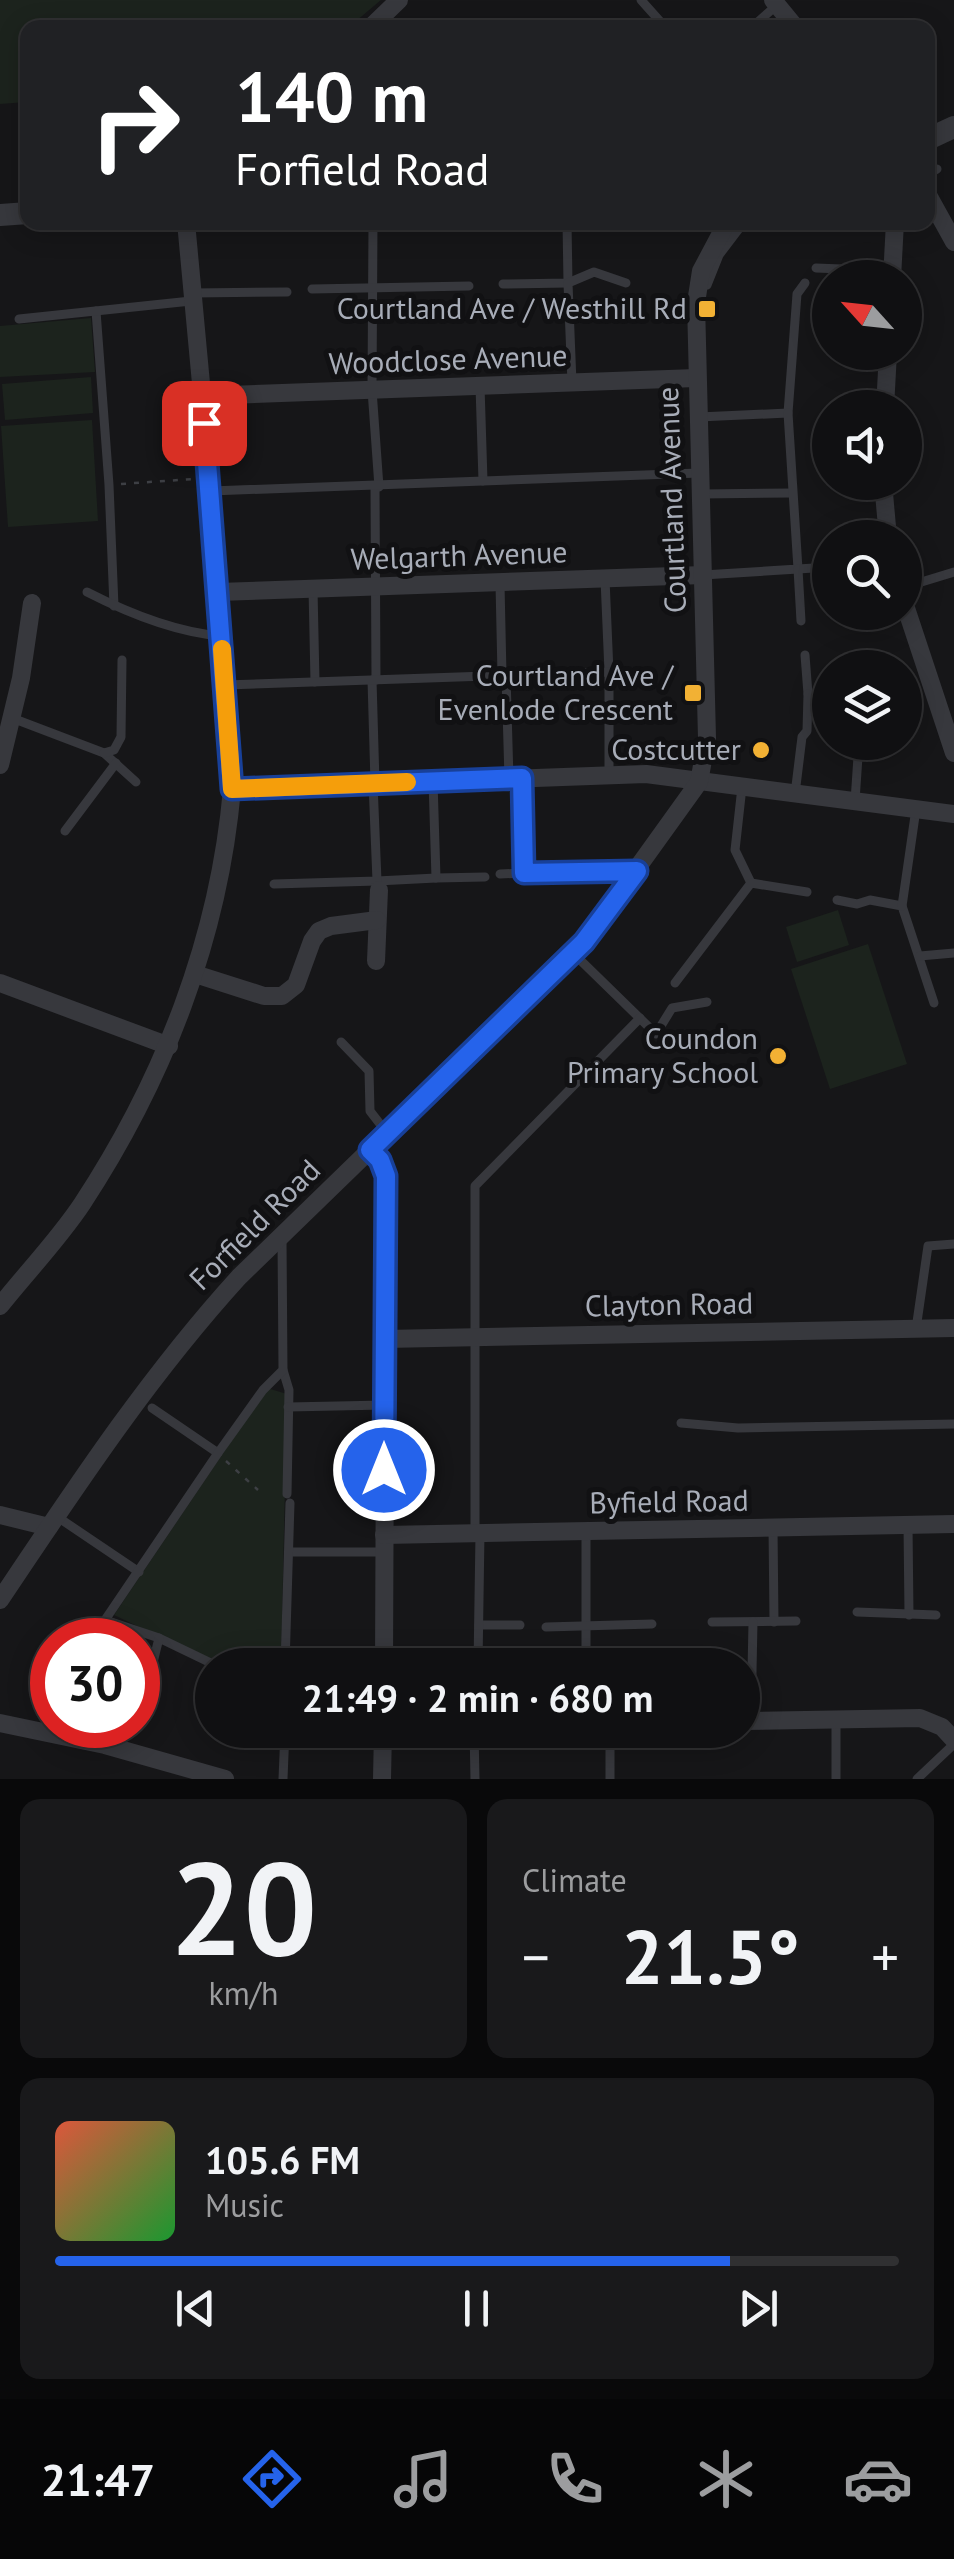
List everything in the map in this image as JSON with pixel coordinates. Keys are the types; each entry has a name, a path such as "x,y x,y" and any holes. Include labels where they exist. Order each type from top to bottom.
{"street":[{"path":"379,20 400,0"},
{"path":"935,215 954,242"},
{"path":"4,1293 80,1207 137,1114 196,974 228,835 232,789 225,685 187,230"},
{"name":"Courtland Avenue","path":"698,782 707,738 696,303 702,271 724,230"},
{"path":"893,260 896,230"},
{"name":"Woodclose Avenue","path":"202,396 696,378"},
{"name":"Welgarth Avenue","path":"218,592 703,575"},
{"path":"0,765 21,678 32,602"},
{"path":"913,630 954,753"},
{"path":"232,789 646,774 954,814"},
{"name":"Forfield Road","path":"0,1600 155,1374 206,1313 573,953 606,915 698,782"},
{"path":"376,961 378,885"},
{"path":"196,974 264,996 282,996 296,985 319,931 377,920"},
{"path":"0,983 168,1046"},
{"path":"370,1150 380,1160 386,1176 384,1648"},
{"name":"Clayton Road","path":"385,1339 954,1328"},
{"path":"0,1515 52,1522"},
{"name":"Byfield Road","path":"384,1544 478,1533 954,1524"},
{"path":"760,1721 931,1720 954,1742"},
{"path":"0,1723 132,1752 225,1779"},
{"path":"382,1779 383,1748"}],"lane":[{"path":"641,0 659,20"},
{"path":"373,230 372,390 377,487 374,783 378,885"},
{"path":"567,230 572,383"},
{"path":"696,332 718,255 738,230"},
{"path":"503,284 568,283 594,272 626,283"},
{"path":"801,620 788,413 797,294 804,283"},
{"path":"312,290 469,286"},
{"path":"18,319 191,297 287,292"},
{"path":"96,311 114,606"},
{"path":"480,386 482,482"},
{"path":"697,417 788,413"},
{"path":"210,484 377,487 698,473"},
{"path":"699,494 792,493"},
{"path":"703,575 812,568"},
{"path":"922,581 954,572"},
{"path":"605,579 609,776"},
{"path":"500,582 502,676 609,672"},
{"path":"312,588 315,682"},
{"path":"87,592 177,628 221,636"},
{"path":"795,794 802,737 807,731 805,655"},
{"path":"104,753 114,750 121,736 122,660"},
{"path":"506,675 524,873"},
{"path":"225,685 487,676"},
{"path":"808,694 812,697"},
{"path":"12,718 104,753 136,782"},
{"path":"855,802 858,760"},
{"path":"64,832 116,763"},
{"path":"433,781 436,878"},
{"path":"742,787 735,850 751,883"},
{"path":"916,809 902,906 934,1003"},
{"path":"500,874 637,871"},
{"path":"274,884 378,885 485,877"},
{"path":"751,883 807,892"},
{"path":"675,983 751,883"},
{"path":"837,900 857,904 870,900 902,906"},
{"path":"573,953 656,1034 672,1008 707,1002"},
{"path":"920,956 954,953"},
{"path":"478,1648 475,1186 640,1018"},
{"path":"341,1042 368,1071 370,1111 387,1134"},
{"path":"282,1236 283,1370 289,1390 286,1648"},
{"path":"916,1329 928,1246 954,1244"},
{"path":"106,1618 218,1453 283,1370"},
{"path":"288,1407 385,1405"},
{"path":"152,1408 218,1453"},
{"path":"681,1423 738,1428 954,1424"},
{"path":"52,1522 138,1572"},
{"path":"908,1525 909,1615"},
{"path":"774,1528 774,1622"},
{"path":"586,1531 586,1648"},
{"path":"289,1552 384,1544"},
{"path":"857,1612 936,1616"},
{"path":"712,1622 796,1621"},
{"path":"751,1648 753,1622"},
{"path":"546,1627 652,1624"},
{"path":"479,1625 520,1626"},
{"path":"160,1638 195,1655"},
{"path":"836,1720 836,1779"},
{"path":"916,1779 954,1742"},
{"path":"132,1752 133,1748"},
{"path":"283,1779 284,1748"},
{"path":"474,1748 475,1779"},
{"path":"610,1748 610,1779"}],"path":[{"path":"109,485 210,484"},
{"path":"218,1453 258,1490"}],"shaded area":[{"path":"0,0 381,0 357,20 20,20 20,103 0,104"},
{"path":"91,318 95,372 0,377 0,326"},
{"path":"91,377 93,413 5,420 2,384"},
{"path":"92,420 98,521 8,527 1,426"},
{"path":"838,910 849,945 797,962 786,927"},
{"path":"868,944 907,1064 830,1089 791,969"},
{"path":"267,1388 287,1394 281,1648 195,1648 195,1654 160,1637 160,1618 114,1615"}],"slow traffic":[{"path":"222,649 232,789 407,782"}],"place":[{"name":"Courtland Ave / Westhill Rd","path":"707,309"},
{"name":"Courtland Ave / Evenlode Crescent","path":"693,693"},
{"name":"Costcutter","path":"761,750"},
{"name":"Coundon Primary School","path":"778,1056"}],"route":[{"path":"204,423 232,789 522,778 524,873 637,871 584,942 370,1150 380,1160 386,1176 384,1470"}]}
